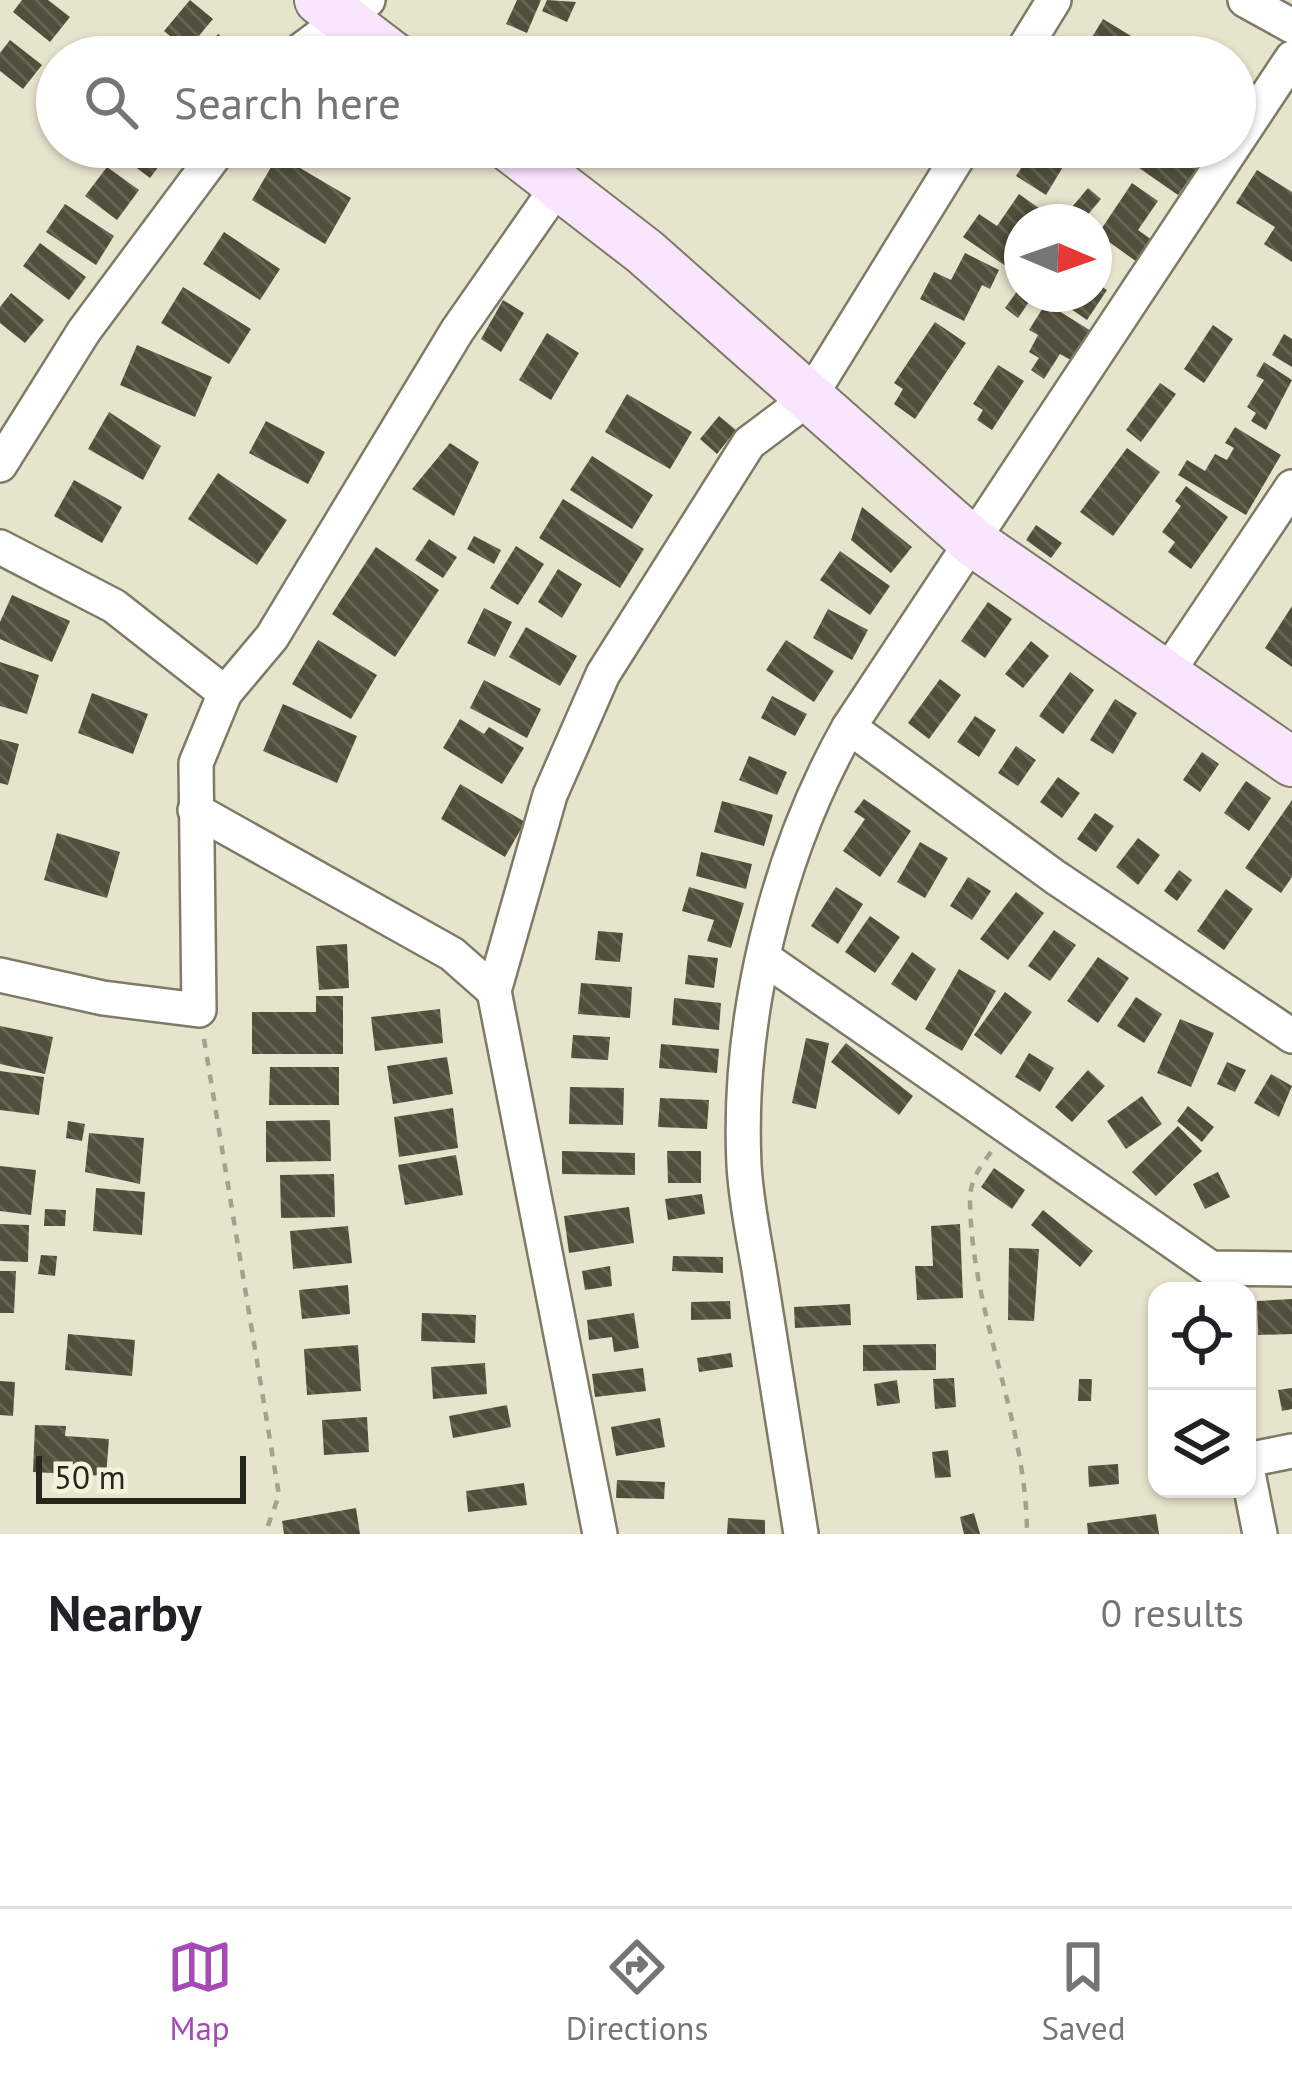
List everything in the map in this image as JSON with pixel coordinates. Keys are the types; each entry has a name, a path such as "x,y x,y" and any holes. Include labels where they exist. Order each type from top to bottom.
{"street":[{"path":"1032,36 1054,0"},
{"path":"1245,0 1292,26"},
{"path":"314,36 344,7 373,36"},
{"path":"1256,113 1292,58"},
{"path":"0,465 84,331 205,168"},
{"path":"535,168 645,252 973,542 1292,762"},
{"path":"600,1534 494,991 550,795 603,674 749,443 809,398 951,168"},
{"path":"801,1534 744,1168 744,1095 764,958 816,786 849,727 1220,168"},
{"path":"0,975 103,998 199,1010 196,764 225,693 272,638 457,331 558,186"},
{"path":"1165,676 1292,487"},
{"path":"0,547 115,605 225,693"},
{"path":"849,727 1055,877 1292,1036"},
{"path":"195,810 452,954 494,991"},
{"path":"764,958 1008,1128 1213,1279 1292,1269"},
{"path":"1256,1461 1292,1450"},
{"path":"1253,1498 1260,1534"}],"path":[{"path":"199,1010 279,1496 265,1534"},
{"path":"1008,1128 973,1177 970,1202 992,1341 1027,1498 1027,1534"}],"building":[{"path":"22,0 48,0 70,17 55,36 43,36 13,12"},
{"path":"190,0 213,19 199,36 170,36 164,31"},
{"path":"517,0 541,0 527,33 506,24"},
{"path":"547,0 576,2 567,22 542,11"},
{"path":"1103,19 1131,36 1093,36"},
{"path":"10,40 36,60 36,73 23,89 0,71 0,53"},
{"path":"106,168 139,190 117,220 85,196"},
{"path":"137,168 158,168 150,178"},
{"path":"270,168 300,168 351,198 325,244 252,200"},
{"path":"1021,168 1062,168 1046,195 1016,176"},
{"path":"1139,168 1197,168 1178,195"},
{"path":"1257,170 1292,192 1292,262 1264,244 1275,227 1236,203"},
{"path":"1132,183 1158,201 1138,230 1152,240 1137,262 1112,244 1112,213"},
{"path":"1088,188 1101,199 1097,204 1075,204"},
{"path":"1019,194 1033,204 1012,204"},
{"path":"65,204 114,236 96,265 46,232"},
{"path":"979,214 997,226 1004,216 1004,265 963,237"},
{"path":"224,232 280,269 260,300 203,264"},
{"path":"40,243 86,277 69,300 23,266"},
{"path":"965,253 999,270 990,289 982,285 964,321 920,299 934,272 951,280"},
{"path":"183,287 251,329 229,364 161,323"},
{"path":"11,293 44,320 25,343 0,323 0,307"},
{"path":"503,300 524,313 501,352 481,339"},
{"path":"1040,312 1061,312 1096,334 1078,364 1060,354 1044,379 1031,370 1039,358 1029,352 1038,335 1029,330"},
{"path":"935,322 966,343 915,419 894,404 903,389 894,383"},
{"path":"1213,325 1233,339 1204,383 1184,369"},
{"path":"547,333 579,353 551,400 519,380"},
{"path":"1284,334 1292,339 1292,367 1272,355"},
{"path":"137,345 212,377 195,417 120,385"},
{"path":"1264,362 1292,380 1266,430 1251,421 1256,413 1247,407 1264,380 1256,376"},
{"path":"998,365 1024,381 992,430 977,420 983,410 973,404"},
{"path":"1160,383 1176,394 1141,442 1126,430"},
{"path":"627,394 692,432 670,469 605,432"},
{"path":"109,412 161,446 143,480 88,449"},
{"path":"719,416 736,430 717,454 700,439"},
{"path":"266,421 325,452 308,484 249,453"},
{"path":"1235,427 1281,455 1246,515 1178,475 1187,460 1205,471 1215,454 1227,460 1234,448 1225,443"},
{"path":"450,443 479,462 454,516 412,489"},
{"path":"1127,448 1160,472 1113,536 1080,512"},
{"path":"592,456 653,495 632,529 570,490"},
{"path":"218,473 287,520 257,565 188,519"},
{"path":"74,480 122,507 102,543 54,516"},
{"path":"1186,486 1228,517 1191,569 1168,552 1175,542 1162,532 1181,506 1175,501"},
{"path":"563,499 644,549 620,588 539,538"},
{"path":"862,507 912,547 891,573 851,540"},
{"path":"1036,525 1062,543 1051,558 1026,540"},
{"path":"474,536 501,550 494,564 467,549"},
{"path":"429,539 457,557 443,578 415,560"},
{"path":"516,546 544,564 518,605 490,588"},
{"path":"376,547 439,590 395,657 332,614"},
{"path":"840,551 890,586 870,615 820,580"},
{"path":"558,569 582,584 562,618 538,602"},
{"path":"12,595 70,621 52,662 0,639 0,622"},
{"path":"988,602 1012,619 985,658 961,641"},
{"path":"1292,606 1292,667 1265,648"},
{"path":"484,608 512,622 495,657 467,643"},
{"path":"828,609 868,630 852,660 813,638"},
{"path":"526,627 577,656 560,686 509,657"},
{"path":"318,640 377,675 351,719 292,684"},
{"path":"786,640 834,671 814,702 766,670"},
{"path":"1031,641 1049,656 1023,688 1005,674"},
{"path":"0,662 39,675 27,714 0,706"},
{"path":"1070,672 1094,690 1063,734 1039,716"},
{"path":"940,679 961,695 929,739 908,723"},
{"path":"484,680 541,709 527,738 470,708"},
{"path":"92,693 148,714 133,754 78,733"},
{"path":"772,696 807,714 795,736 761,718"},
{"path":"1115,699 1137,713 1113,754 1090,740"},
{"path":"283,704 357,736 337,783 263,751"},
{"path":"975,716 996,730 979,757 957,742"},
{"path":"460,719 484,734 489,727 524,748 502,784 443,748"},
{"path":"0,739 19,744 8,785 0,783"},
{"path":"1016,746 1036,760 1018,786 998,773"},
{"path":"1202,752 1219,764 1200,792 1183,780"},
{"path":"749,756 787,772 777,795 739,780"},
{"path":"1058,777 1080,793 1062,818 1040,802"},
{"path":"1246,781 1271,798 1249,831 1224,813"},
{"path":"460,784 525,822 505,857 441,819"},
{"path":"864,799 911,831 880,877 843,851 865,819 854,812"},
{"path":"1292,800 1292,877 1281,893 1245,868"},
{"path":"722,801 773,815 764,846 714,832"},
{"path":"1095,813 1114,826 1096,852 1077,839"},
{"path":"57,833 120,852 107,898 44,880"},
{"path":"1138,838 1160,855 1138,885 1116,867"},
{"path":"920,842 948,858 925,898 897,882"},
{"path":"701,852 752,864 746,889 696,876"},
{"path":"1179,870 1192,880 1177,901 1164,891"},
{"path":"968,877 991,891 972,920 950,906"},
{"path":"689,887 744,903 731,948 707,941 714,920 682,911"},
{"path":"836,887 863,904 838,944 811,926"},
{"path":"1226,889 1253,909 1224,950 1197,931"},
{"path":"1016,892 1044,913 1008,960 980,939"},
{"path":"870,916 900,937 875,973 845,952"},
{"path":"1054,930 1076,945 1050,981 1028,966"},
{"path":"598,931 623,933 620,962 595,960"},
{"path":"347,944 349,988 319,990 316,946"},
{"path":"912,952 936,969 916,1001 891,984"},
{"path":"688,955 718,958 714,988 685,984"},
{"path":"1098,957 1129,978 1098,1023 1067,1001"},
{"path":"959,969 996,991 962,1051 925,1029"},
{"path":"581,983 632,987 630,1018 578,1014"},
{"path":"1005,992 1032,1012 1001,1055 974,1035"},
{"path":"316,996 343,996 343,1054 252,1054 252,1012 316,1012"},
{"path":"1136,997 1162,1014 1144,1043 1117,1026"},
{"path":"674,998 721,1003 719,1030 672,1025"},
{"path":"440,1009 443,1043 375,1051 371,1017"},
{"path":"1180,1019 1214,1033 1191,1087 1157,1073"},
{"path":"0,1026 53,1037 45,1074 0,1064"},
{"path":"573,1035 610,1037 608,1060 571,1058"},
{"path":"806,1038 829,1043 816,1109 792,1103"},
{"path":"846,1043 913,1096 899,1115 831,1062"},
{"path":"661,1044 719,1049 717,1073 659,1068"},
{"path":"1029,1053 1054,1068 1040,1092 1015,1077"},
{"path":"447,1057 453,1094 393,1104 387,1066"},
{"path":"1227,1062 1246,1070 1235,1092 1217,1084"},
{"path":"270,1067 339,1067 339,1105 269,1105"},
{"path":"1088,1070 1105,1086 1072,1122 1055,1107"},
{"path":"0,1071 44,1077 39,1115 0,1110"},
{"path":"1271,1074 1292,1086 1279,1117 1254,1103"},
{"path":"570,1087 624,1088 623,1125 569,1124"},
{"path":"1142,1096 1162,1124 1126,1149 1107,1121"},
{"path":"660,1098 709,1100 707,1129 658,1127"},
{"path":"1188,1106 1214,1127 1202,1142 1177,1121"},
{"path":"453,1108 458,1148 399,1157 394,1117"},
{"path":"330,1120 331,1161 266,1162 266,1121"},
{"path":"68,1121 85,1124 82,1141 66,1138"},
{"path":"1178,1126 1202,1151 1156,1196 1132,1172"},
{"path":"89,1133 144,1138 140,1184 85,1172"},
{"path":"562,1151 635,1153 635,1175 562,1174"},
{"path":"667,1151 701,1151 701,1183 668,1183"},
{"path":"456,1155 463,1195 405,1205 398,1165"},
{"path":"0,1166 36,1170 31,1215 0,1211"},
{"path":"994,1168 1025,1190 1012,1209 981,1187"},
{"path":"1218,1172 1230,1197 1205,1209 1193,1184"},
{"path":"334,1174 335,1217 281,1218 280,1175"},
{"path":"96,1188 145,1192 142,1235 93,1231"},
{"path":"702,1194 705,1214 668,1220 665,1199"},
{"path":"629,1207 634,1243 569,1253 564,1216"},
{"path":"45,1209 66,1210 65,1226 44,1226"},
{"path":"1043,1210 1093,1251 1080,1267 1031,1225"},
{"path":"0,1224 29,1225 28,1262 0,1261"},
{"path":"960,1224 963,1298 917,1300 915,1266 933,1266 931,1226"},
{"path":"348,1226 352,1263 293,1269 290,1231"},
{"path":"1009,1248 1039,1249 1034,1321 1008,1320"},
{"path":"41,1255 57,1256 55,1276 38,1274"},
{"path":"673,1256 723,1257 723,1273 672,1271"},
{"path":"610,1266 612,1286 585,1290 582,1271"},
{"path":"0,1271 16,1271 14,1313 0,1313"},
{"path":"348,1285 350,1314 302,1319 299,1290"},
{"path":"1292,1299 1292,1334 1258,1335 1257,1301"},
{"path":"730,1301 731,1319 691,1320 691,1302"},
{"path":"850,1304 851,1325 795,1328 794,1307"},
{"path":"422,1313 476,1315 475,1343 421,1341"},
{"path":"634,1313 639,1348 614,1352 612,1337 589,1340 587,1320"},
{"path":"68,1334 135,1340 132,1376 65,1370"},
{"path":"936,1344 936,1370 863,1371 863,1345"},
{"path":"358,1345 361,1391 307,1395 304,1349"},
{"path":"731,1353 733,1367 699,1372 697,1358"},
{"path":"485,1363 487,1394 433,1399 431,1367"},
{"path":"643,1368 646,1391 595,1397 592,1374"},
{"path":"954,1378 956,1407 935,1409 933,1379"},
{"path":"1079,1379 1092,1379 1091,1401 1078,1401"},
{"path":"897,1380 900,1403 877,1406 874,1384"},
{"path":"0,1381 15,1382 13,1416 0,1415"},
{"path":"1292,1388 1292,1409 1282,1411 1278,1390"},
{"path":"507,1405 511,1427 453,1438 449,1416"},
{"path":"367,1417 369,1452 324,1455 322,1420"},
{"path":"660,1418 665,1447 616,1456 611,1427"},
{"path":"35,1425 66,1426 65,1436 109,1439 106,1476 33,1472"},
{"path":"948,1450 951,1477 935,1478 932,1452"},
{"path":"1118,1464 1119,1484 1089,1487 1088,1466"},
{"path":"617,1480 665,1482 664,1499 616,1498"},
{"path":"524,1483 527,1505 468,1512 466,1491"},
{"path":"356,1508 360,1534 284,1534 282,1521"},
{"path":"974,1513 980,1534 964,1534 960,1517"},
{"path":"1156,1514 1159,1534 1088,1534 1087,1523"},
{"path":"728,1518 765,1520 765,1534 727,1534"}]}
